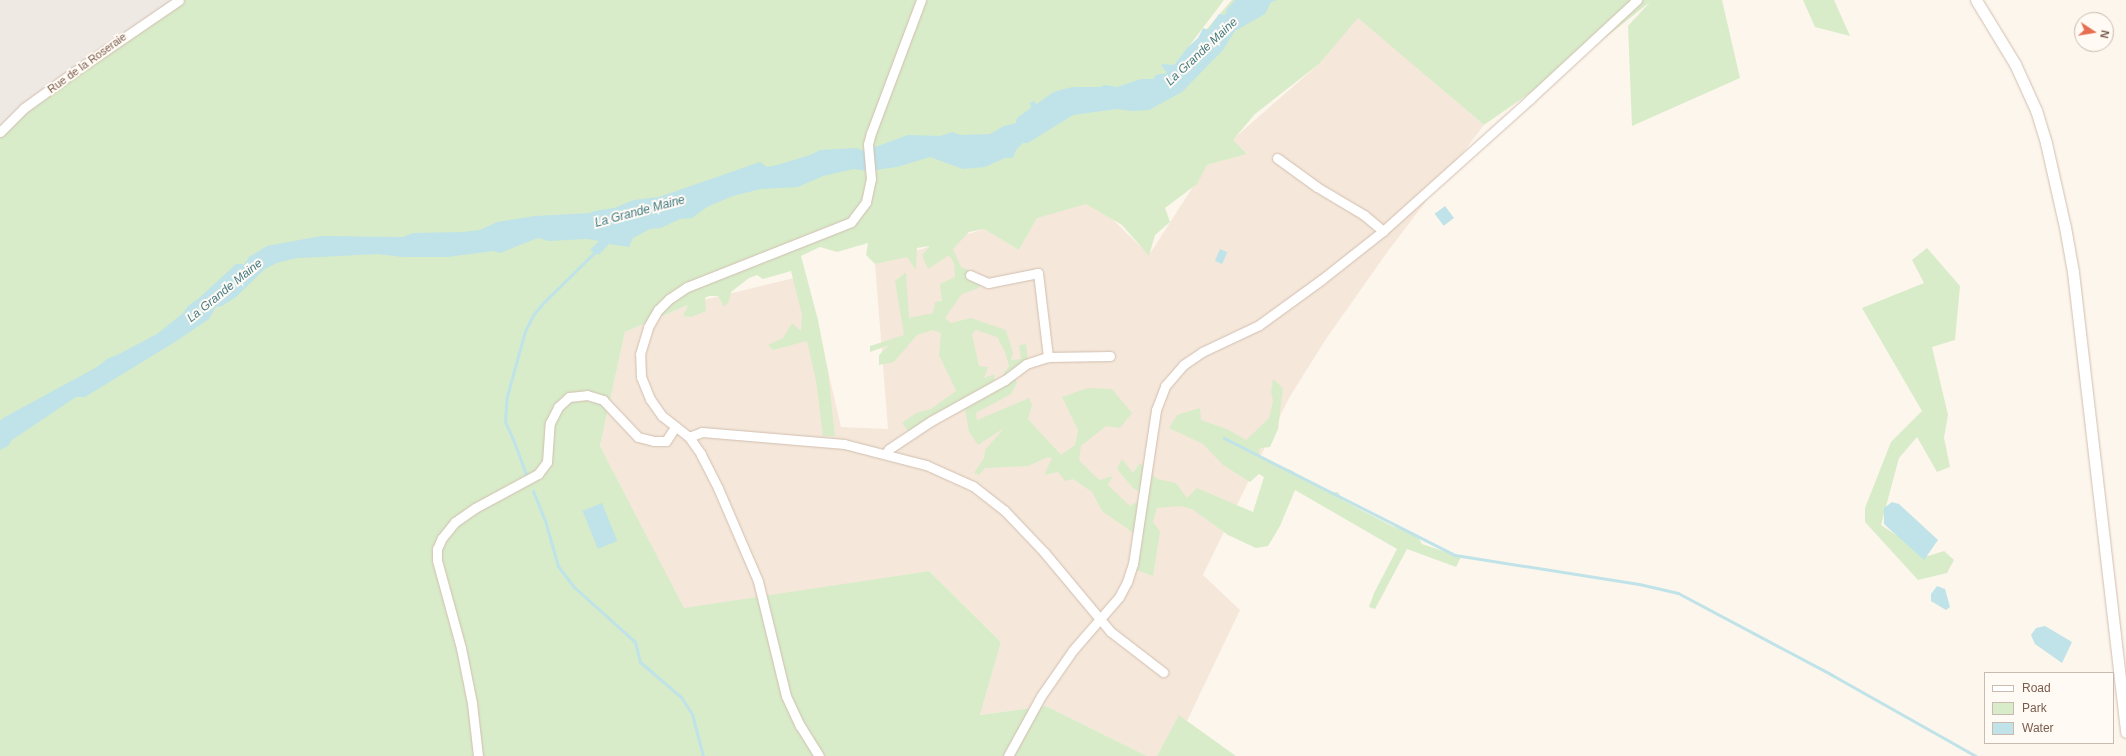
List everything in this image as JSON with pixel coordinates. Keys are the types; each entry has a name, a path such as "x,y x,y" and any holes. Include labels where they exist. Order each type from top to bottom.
{"street":[{"name":"Rue de la Roseraie","path":"0,132 24,108 179,0"},
{"path":"819,756 800,726 786,696 758,582 718,488 701,454 689,437 662,416 650,399 641,377 640,354 648,327 658,310 669,299 687,287 851,222 866,202 871,179 868,144 921,0"},
{"path":"1008,756 1041,696 1072,650 1119,597 1127,582 1133,564 1156,410 1165,386 1183,365 1202,352 1259,325 1321,280 1382,231 1530,99 1637,0"},
{"path":"1976,0 2015,64 2036,110 2048,150 2065,227 2073,272 2126,732"},
{"path":"1277,158 1317,187 1364,215 1382,231"},
{"path":"970,275 988,283 1038,273 1048,357"},
{"path":"885,454 889,449 931,421 1005,380 1026,364 1048,357 1110,356"},
{"path":"478,756 472,703 461,648 437,560 437,549 442,538 455,522 475,508 538,474 547,462 550,423 558,407 569,396 587,395 603,400 638,436 654,441 666,441 675,427"},
{"path":"689,437 702,432 844,444 926,465 972,486 1004,510 1044,552 1099,619 1134,651 1163,672"}],"shaded area":[{"path":"0,0 177,0 0,133"},
{"path":"1358,17 1484,125 1388,251 1326,339 1289,398 1203,575 1240,610 1187,721 1179,716 1157,756 1147,756 1046,706 980,715 1001,642 929,571 684,609 600,446 625,332 695,302 806,275 841,427 888,429 875,264 984,229 1019,250 1037,218 1092,199 1149,255 1207,165 1247,154 1232,140 1319,64"}],"green space":[{"path":"172,0 1224,0 1174,66 1232,0 1722,0 1740,78 1632,126 1628,26 1650,2 1577,60 1484,125 1358,18 1319,64 1255,114 1233,140 1247,154 1207,165 1197,184 1165,208 1170,222 1155,235 1149,256 1122,225 1086,204 1037,218 1019,250 984,229 969,232 953,249 961,267 982,276 979,288 962,294 945,318 951,323 971,318 1006,330 1013,353 1011,360 1021,359 1019,345 1026,344 1028,359 1001,378 1009,366 1005,352 997,337 976,330 972,334 979,366 988,367 984,378 995,374 994,381 908,431 902,423 916,413 931,409 956,391 939,355 941,333 933,330 917,335 894,362 879,365 879,355 889,345 870,352 870,346 904,335 895,281 906,272 909,318 933,313 935,302 942,301 940,284 955,277 954,263 949,255 928,269 922,255 930,246 917,248 916,270 907,257 875,264 866,255 868,243 837,252 820,247 801,256 818,320 828,372 835,436 823,436 816,381 807,341 773,350 768,345 783,338 792,323 801,331 802,315 791,271 763,279 757,275 749,278 731,292 729,302 724,307 718,296 709,296 705,298 706,311 691,317 683,316 688,305 625,332 600,446 684,608 929,571 1001,642 980,715 1046,706 1147,756 0,756 0,133"},
{"path":"1803,0 1834,0 1850,36 1815,27"},
{"path":"1927,248 1960,286 1955,340 1932,347 1948,415 1944,438 1950,467 1937,472 1917,437 1899,458 1881,525 1928,556 1944,551 1954,560 1947,573 1918,580 1865,522 1865,508 1891,442 1922,411 1862,308 1924,283 1912,260"},
{"path":"1015,378 1017,383 1011,394 976,413 977,420 1029,398 1032,405 1028,419 1061,455 1075,445 1078,430 1062,397 1088,388 1112,389 1132,413 1120,428 1106,426 1081,446 1079,460 1099,480 1113,476 1108,485 1130,506 1149,495 1134,489 1117,469 1122,459 1133,473 1140,463 1157,479 1176,483 1187,498 1197,488 1253,512 1264,477 1259,474 1250,482 1223,465 1203,444 1169,428 1177,415 1200,408 1201,420 1227,429 1246,440 1269,418 1273,401 1271,392 1273,379 1283,388 1278,429 1270,447 1260,448 1259,455 1274,464 1293,471 1296,476 1329,493 1338,492 1342,500 1392,526 1417,535 1422,544 1461,557 1456,567 1407,549 1375,609 1369,607 1374,593 1397,549 1295,490 1280,526 1268,546 1256,548 1228,535 1192,509 1180,506 1157,508 1153,522 1160,532 1153,576 1136,570 1143,536 1132,532 1102,511 1092,492 1073,479 1065,481 1058,472 1044,475 1052,458 1048,457 1028,466 985,468 979,475 974,473 984,458 985,450 1004,428 978,445 969,432 965,409"},
{"path":"1179,715 1187,721 1236,756 1157,756"}],"water":[{"name":"La Grande Maine","path":"1235,0 1277,0 1271,2 1265,14 1235,31 1222,51 1182,92 1149,110 1132,111 1117,109 1073,115 1028,143 1023,143 1016,150 1013,158 1005,158 985,167 963,169 930,157 897,167 867,171 854,169 823,176 798,187 761,189 733,196 707,207 692,218 680,219 661,228 650,229 633,238 629,247 609,244 599,255 590,250 599,241 587,239 549,241 538,238 500,253 493,251 448,257 403,257 377,254 297,258 277,263 265,269 236,297 222,306 216,307 209,319 175,342 85,397 76,397 12,440 8,446 0,450 0,421 3,418 97,367 107,359 157,334 183,313 188,306 199,298 236,264 244,264 249,257 267,246 321,236 403,237 413,233 463,232 480,230 497,222 535,216 590,213 614,208 634,200 659,197 760,162 767,167 777,165 810,155 820,150 857,148 864,151 908,135 940,136 953,132 960,135 990,134 1004,126 1016,123 1017,118 1031,108 1030,103 1033,101 1037,104 1052,93 1060,90 1073,87 1100,87 1105,85 1117,87 1141,79 1153,79 1156,75 1167,73 1161,65 1174,65 1188,47 1198,38 1203,28 1208,30 1219,14 1225,15 1227,9"},
{"path":"1445,206 1454,218 1444,226 1435,214"},
{"path":"1220,249 1227,252 1222,264 1215,261"},
{"path":"1892,502 1899,504 1938,540 1924,560 1884,524 1884,508"},
{"path":"602,503 617,541 598,549 583,511"},
{"path":"1937,586 1945,589 1950,607 1946,610 1931,601 1931,594"},
{"path":"2045,626 2072,642 2062,663 2035,644 2031,635 2036,628"}],"waterway":[{"path":"527,477 505,422 507,396 525,331 533,315 544,302 597,250"},
{"path":"1224,438 1455,555 1639,584 1678,593 1832,675 1976,756"},
{"path":"533,491 546,524 558,566 574,587 635,642 640,662 681,697 692,714 703,756"}]}
